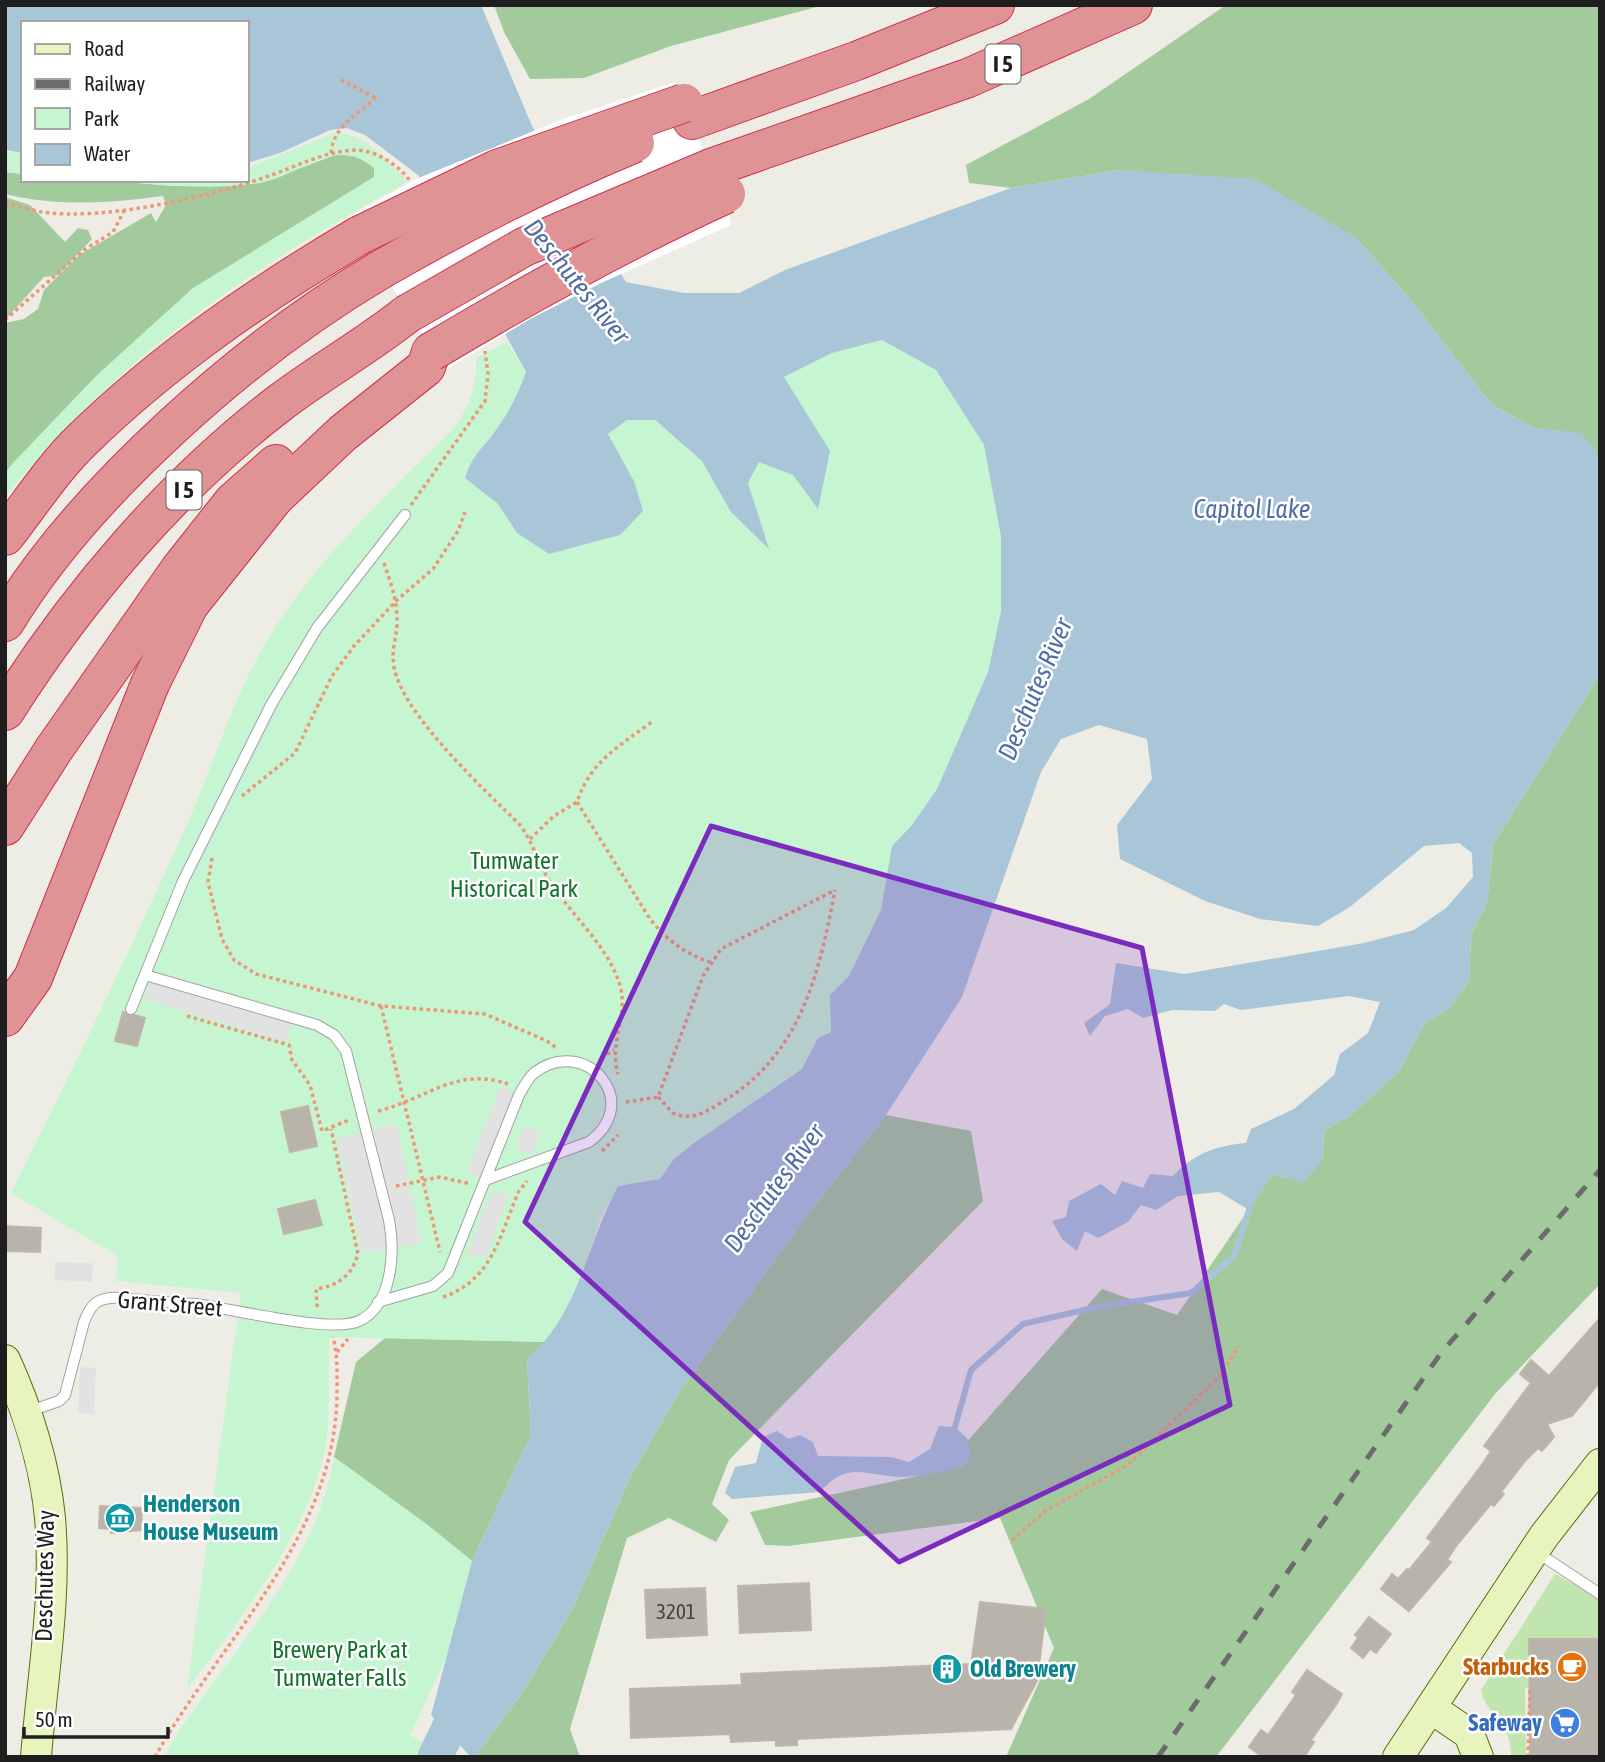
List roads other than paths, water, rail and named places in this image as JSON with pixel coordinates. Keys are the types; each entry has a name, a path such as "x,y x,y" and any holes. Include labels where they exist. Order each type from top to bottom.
{"highway":[{"name":"I 5","path":"5,622 65,541 169,432 282,335 380,270 473,216 688,111 856,61 995,5"},
{"name":"I 5","path":"5,711 87,596 168,505 280,403 407,314 523,247 719,181 869,114 968,78 1133,5"},
{"path":"5,536 80,441 155,372 236,313 360,235 508,164 688,111"},
{"path":"5,826 54,749 180,569 233,502 272,468 431,352 552,280 632,237 719,181"},
{"path":"5,1017 33,978 154,673 189,605 275,497 343,433 426,367 431,352"}],"main road":[{"name":"Deschutes Way","path":"5,1360 25,1413 42,1474 50,1518 51,1580 36,1757"},
{"path":"1398,1757 1534,1550 1600,1464"},
{"path":"1431,1708 1469,1734 1478,1757"}],"lane":[{"path":"131,1009 183,881 271,705 317,628 405,515"},
{"path":"145,975 317,1026 334,1035 346,1051 392,1233 390,1269 378,1302"},
{"path":"378,1302 433,1286 449,1273 519,1095 533,1074 550,1065 570,1060 587,1065 602,1077 613,1107 601,1133 589,1142 488,1179"},
{"name":"Grant Street","path":"25,1413 59,1401 65,1395 85,1322 89,1311 99,1301 115,1298 196,1304 342,1325 358,1321 378,1302"},
{"path":"1534,1550 1600,1594"}],"water":[{"name":"Capitol Lake","path":"5,5 481,5 532,126 626,282 684,293 739,293 785,270 1011,188 1120,170 1255,179 1354,236 1410,299 1492,405 1534,428 1581,433 1600,456 1600,674 1493,844 1487,902 1471,935 1469,981 1449,1008 1424,1024 1400,1070 1350,1116 1324,1130 1322,1161 1304,1182 1272,1175 1249,1210 1219,1192 1178,1196 1156,1210 1141,1205 1128,1222 1098,1238 1085,1231 1077,1251 1062,1239 1052,1221 1066,1217 1069,1201 1101,1184 1115,1195 1122,1181 1143,1188 1150,1174 1173,1176 1206,1152 1246,1143 1251,1129 1294,1109 1334,1075 1340,1054 1368,1033 1380,1002 1349,996 1241,1010 1224,1004 1215,1011 1172,1010 1143,1018 1128,1009 1105,1016 1090,1036 1084,1023 1110,1004 1116,963 1184,974 1364,943 1414,930 1446,908 1473,877 1472,853 1459,843 1424,846 1350,907 1318,926 1260,919 1205,901 1120,859 1117,825 1152,779 1147,739 1099,725 1061,739 1041,772 962,997 886,1115 803,1221 679,1392 631,1475 572,1610 522,1693 475,1757 471,1757 431,1715 472,1561 531,1435 527,1359 545,1341 559,1321 618,1186 660,1179 674,1159 694,1143 802,1069 818,1038 831,1032 830,995 849,976 881,910 892,846 912,825 937,789 988,672 1001,611 1001,537 984,445 936,370 882,340 832,353 784,377 830,451 818,509 793,475 759,462 748,483 769,549 731,512 702,461 655,420 627,420 608,434 634,481 643,511 620,535 549,554 517,533 498,504 465,478 476,455 493,435 510,407 526,372 418,175 365,135 347,128 330,130 280,153 248,163 248,21 21,21 21,153 5,150"},
{"path":"939,1426 955,1427 967,1438 972,1456 961,1468 908,1477 849,1473 830,1482 820,1492 732,1499 725,1493 735,1467 756,1463 763,1437 777,1431 789,1439 800,1435 813,1442 818,1456 891,1457 909,1462 930,1449"}],"waterway":[{"path":"955,1427 971,1370 1023,1324 1097,1307 1191,1293 1234,1256 1249,1210"},
{"name":"Deschutes River","path":"435,1757 467,1691"}],"railway":[{"path":"1158,1757 1441,1353 1600,1170"}],"place":[{"name":"Henderson House Museum","path":"120,1518"},
{"name":"Starbucks","path":"1572,1667"},
{"name":"Old Brewery","path":"947,1669"},
{"name":"Safeway","path":"1565,1723"}],"park label":[{"name":"Tumwater Historical Park","path":"514,875"},
{"name":"Brewery Park at Tumwater Falls","path":"340,1664"}]}
